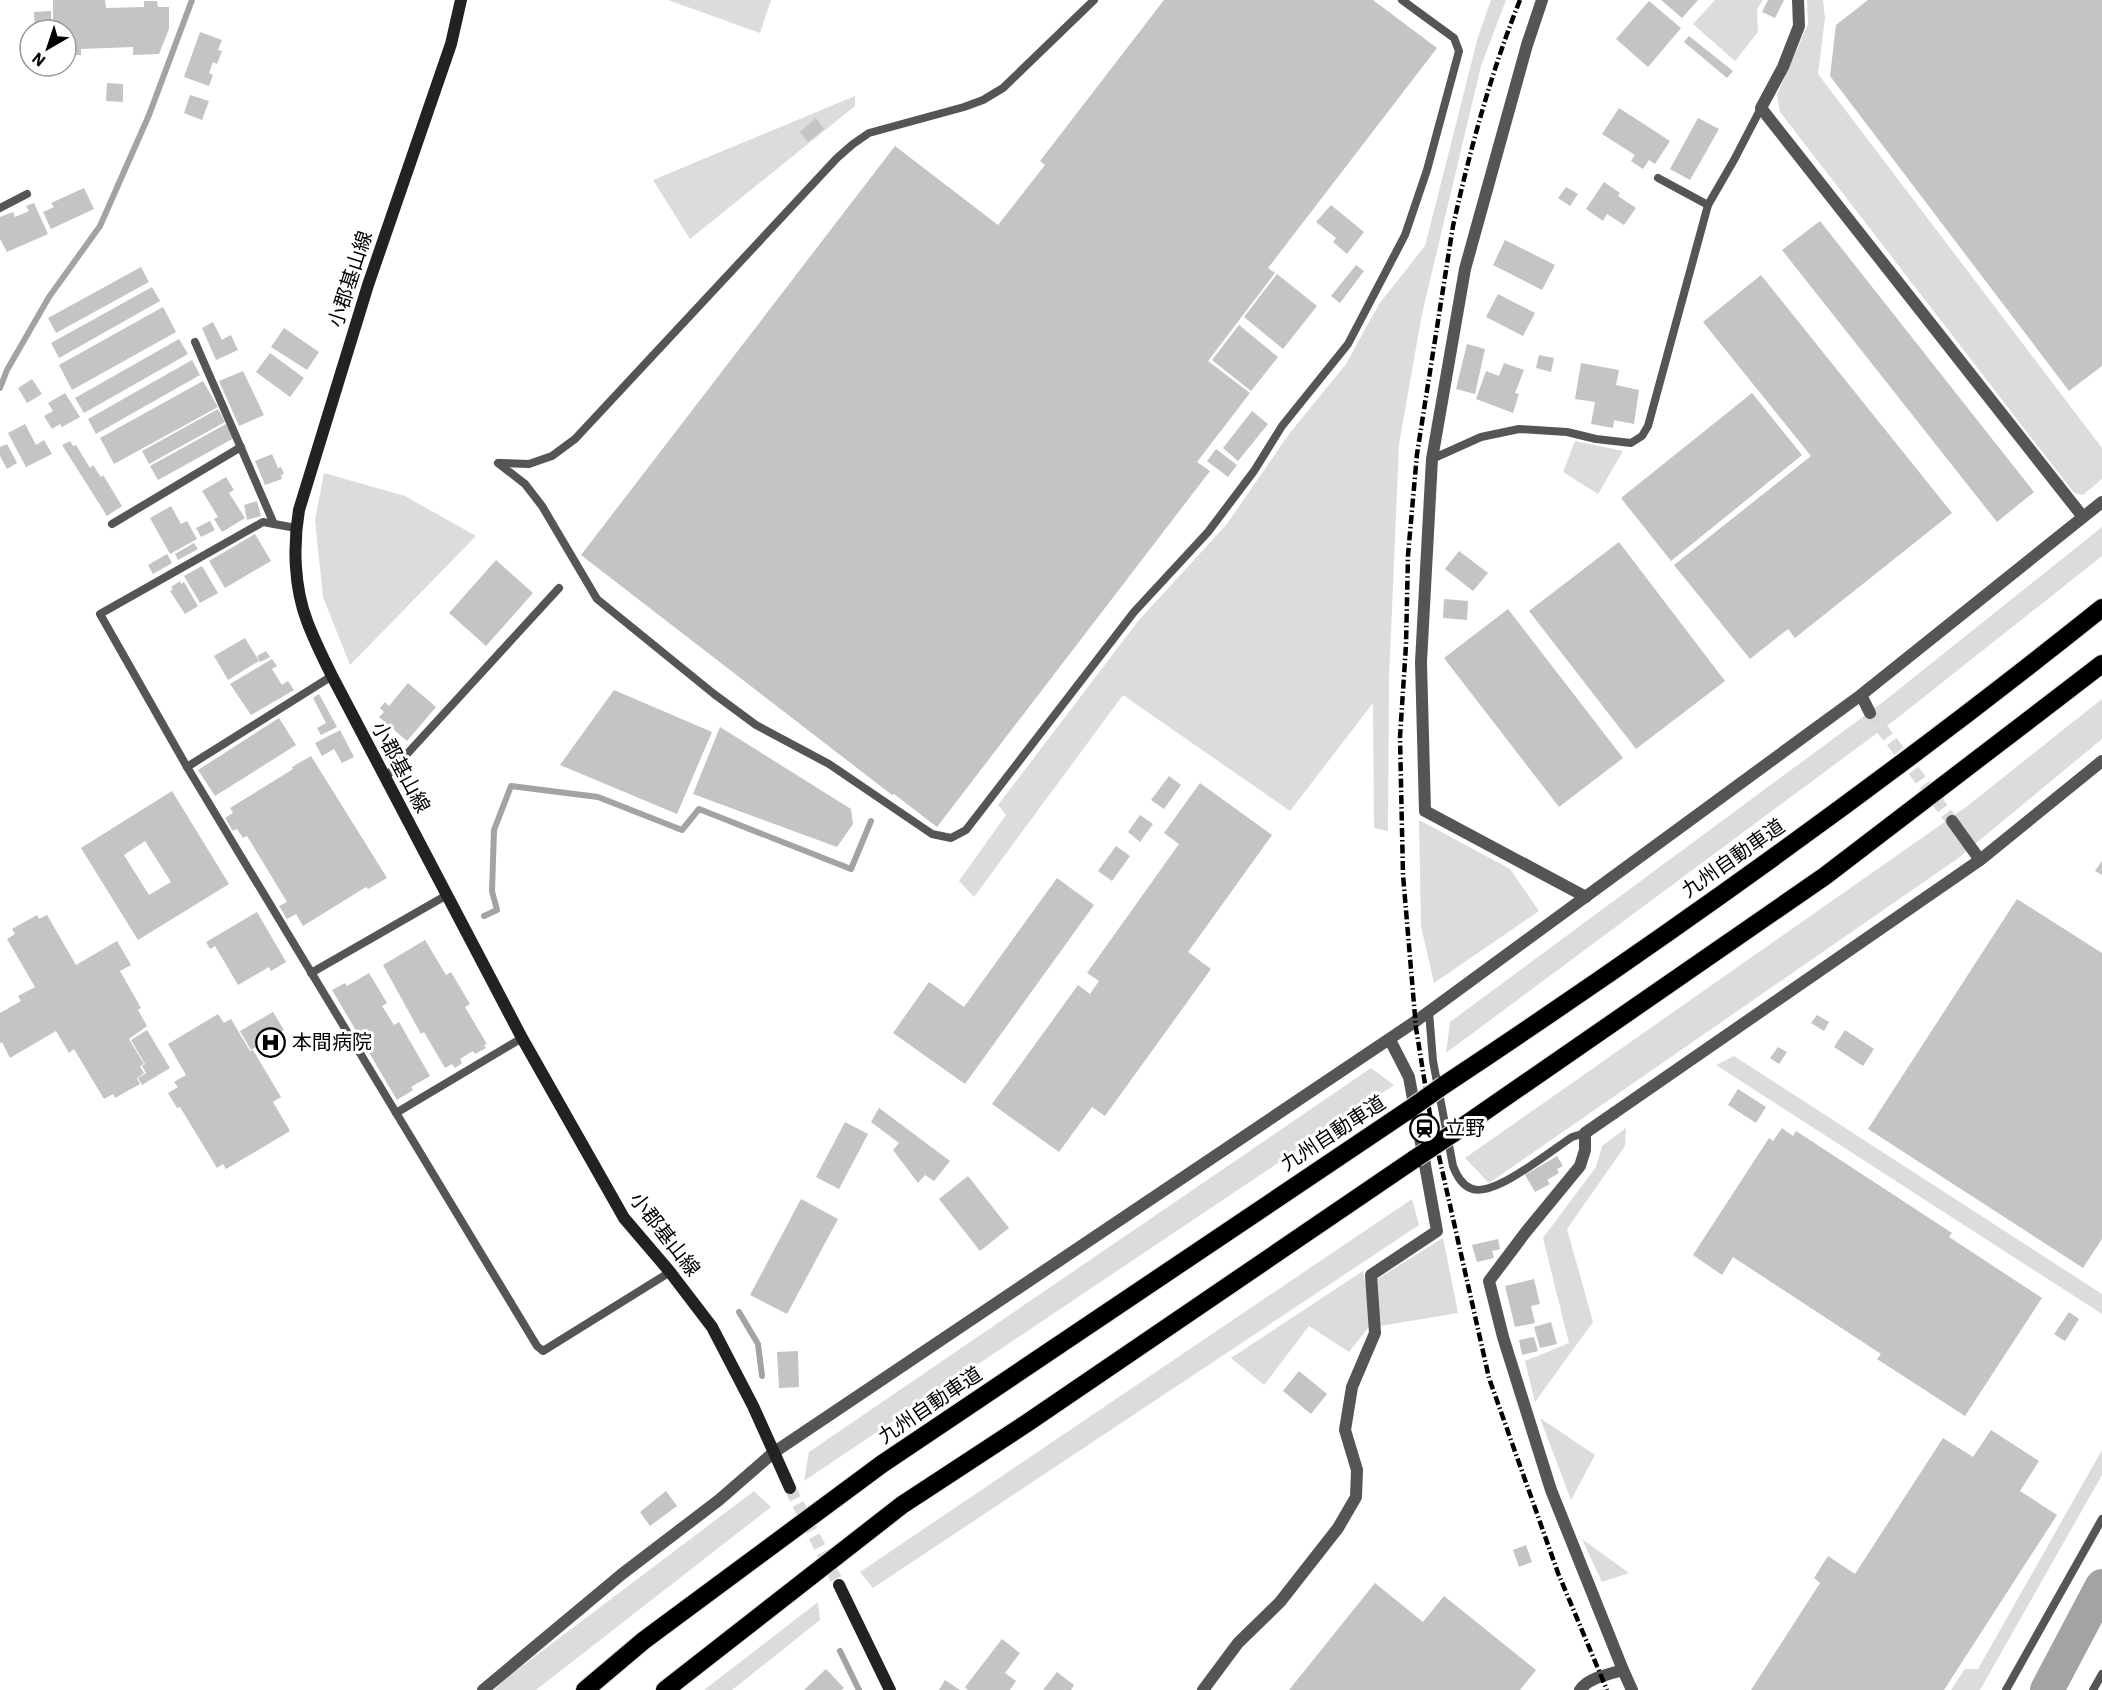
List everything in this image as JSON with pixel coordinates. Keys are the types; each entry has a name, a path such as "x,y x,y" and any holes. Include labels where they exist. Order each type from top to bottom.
{"highway":[{"name":"九州自動車道","path":"585,1690 643,1641 882,1464 1550,1015 1805,834 1915,753 2102,608"},
{"path":"665,1690 902,1505 1028,1423 1825,876 2102,664"}],"main road":[{"name":"小郡基山線","path":"461,0 451,44 368,285 299,510 296,528 297,582 306,618 332,676 522,1038 624,1218 670,1272 712,1327 753,1406 790,1488"},
{"path":"838,1585 890,1690"}],"street":[{"path":"1542,0 1527,45 1465,269 1432,459 1421,662 1425,811 1586,897"},
{"path":"1798,0 1799,26 1783,67 1761,108 2083,517"},
{"path":"483,1690 622,1574 719,1500 773,1453 1429,1012 1861,695 2102,502"},
{"path":"1861,695 1870,713"},
{"path":"1632,1690 1551,1490 1503,1337 1489,1281 1580,1166 1585,1150 1586,1133 1980,860 2102,761"},
{"path":"1952,821 1980,860"},
{"path":"1203,1690 1238,1643 1280,1602 1338,1528 1356,1497 1357,1470 1345,1430 1352,1387 1376,1333 1371,1275 1437,1231 1409,1077 1389,1040"},
{"path":"1580,1690 1582,1686 1601,1676 1623,1670"}],"lane":[{"path":"1094,0 1003,88 964,107 869,133 853,144 575,439 552,456 529,464 498,463 525,484 542,506 597,599 666,656 756,725 829,764 932,834 951,838 966,830 1134,612 1208,532 1254,471 1282,426 1348,344 1405,235 1427,170 1459,51 1454,38 1402,0"},
{"path":"1432,459 1481,437 1519,429 1567,432 1596,439 1631,443 1642,436 1648,426 1708,205 1761,108"},
{"path":"1658,178 1708,205"},
{"path":"0,208 27,194"},
{"path":"195,342 274,524"},
{"path":"112,524 242,447"},
{"path":"296,528 263,522 100,614 187,767 537,1346 543,1351 670,1272"},
{"path":"385,778 559,588"},
{"path":"187,767 332,676"},
{"path":"312,973 447,895"},
{"path":"1429,1012 1433,1061 1453,1166 1458,1177 1469,1188 1482,1191 1499,1186 1572,1137 1586,1133"},
{"path":"396,1113 522,1038"},
{"path":"2006,1690 2102,1519"},
{"path":"2093,1690 2102,1674"}],"shaded area":[{"path":"668,0 771,0 760,33"},
{"path":"1491,0 1506,0 1481,66 1422,314 1399,444 1389,680 1388,831 1374,828 1373,703 1290,811 1123,695 974,897 959,881 1006,815 998,805 1139,620 1227,524 1289,434 1346,364 1379,304 1425,246 1478,37"},
{"path":"1715,0 1763,0 1757,9 1758,32 1735,61 1693,24"},
{"path":"1807,0 1823,0 1825,18 1818,74 2102,448 2102,479 2083,495 2074,493 1780,112 1777,95 1808,24"},
{"path":"855,96 855,106 690,239 653,180"},
{"path":"1575,441 1623,451 1598,494 1563,472"},
{"path":"324,473 405,496 476,536 350,665 323,597 315,520"},
{"path":"2102,527 2102,556 1900,716 1446,1053 1450,1022 1883,702"},
{"path":"2102,699 2102,739 1957,859 1489,1183 1465,1158 1966,807"},
{"path":"1419,820 1510,869 1539,911 1434,983 1421,926"},
{"path":"1734,1056 2102,1294 2102,1314 1716,1065"},
{"path":"1371,1068 1394,1085 804,1481 809,1452"},
{"path":"1626,1128 1625,1146 1567,1229 1593,1322 1535,1402 1525,1361 1569,1343 1543,1238 1596,1167 1602,1146"},
{"path":"1412,1199 1419,1225 873,1588 860,1572"},
{"path":"1443,1238 1458,1313 1368,1328 1349,1352 1309,1326 1264,1385 1231,1358 1363,1271 1366,1286"},
{"path":"1540,1418 1595,1455 1571,1500"},
{"path":"2102,1450 2102,1475 1980,1690 1951,1690 1965,1669 1978,1669"},
{"path":"754,1491 771,1507 536,1690 494,1690 509,1676"},
{"path":"1582,1539 1629,1573 1602,1582"},
{"path":"818,1602 820,1620 732,1690 704,1690"}],"building":[{"path":"53,0 105,0 106,8 144,7 144,1 157,1 158,7 169,7 169,29 159,54 133,55 133,47 81,49 81,55 78,55 78,18 53,18"},
{"path":"1164,0 1373,0 1437,48 1268,268 1275,273 1208,361 1250,393 1197,462 1210,471 937,827 894,794 892,795 581,555 895,146 998,225 1045,165 1040,161"},
{"path":"1661,0 1698,0 1682,18"},
{"path":"1768,0 1784,0 1775,18 1762,12"},
{"path":"1868,0 2102,0 2102,366 2069,391 1830,76 1836,25"},
{"path":"1649,1 1681,28 1648,67 1616,39"},
{"path":"51,11 51,18 34,18 34,12"},
{"path":"200,32 222,40 218,50 222,51 217,64 213,62 209,73 213,75 209,86 184,77"},
{"path":"1689,36 1733,71 1727,78 1684,42"},
{"path":"107,83 123,84 123,102 106,101"},
{"path":"190,95 209,101 202,120 184,113"},
{"path":"1619,108 1670,141 1655,164 1649,160 1643,169 1631,161 1635,155 1602,134"},
{"path":"816,118 824,129 808,142 800,132"},
{"path":"1698,118 1719,129 1690,180 1670,169"},
{"path":"1604,182 1620,193 1618,196 1636,208 1624,225 1607,214 1603,221 1586,209"},
{"path":"1566,187 1578,194 1570,206 1558,198"},
{"path":"84,188 94,209 51,229 43,212 54,207 51,203"},
{"path":"34,203 48,234 7,252 0,239 0,217 13,212 15,217 29,211 26,206"},
{"path":"1331,205 1364,232 1347,254 1333,242 1336,238 1316,222"},
{"path":"1820,221 2034,492 1997,522 1782,250"},
{"path":"1505,240 1555,265 1542,290 1493,265"},
{"path":"1356,265 1364,271 1340,303 1331,296"},
{"path":"141,267 149,282 56,333 48,318"},
{"path":"1277,274 1317,306 1283,349 1244,317"},
{"path":"1761,275 1952,513 1795,638 1788,629 1750,659 1674,565 1811,456 1703,322"},
{"path":"152,287 160,301 59,358 51,343"},
{"path":"1498,294 1535,313 1523,336 1486,317"},
{"path":"163,307 176,332 72,390 59,365"},
{"path":"213,322 222,340 231,335 238,350 216,360 202,328"},
{"path":"1239,325 1278,357 1251,391 1212,360"},
{"path":"284,328 319,352 307,370 271,347"},
{"path":"179,339 188,354 84,413 75,398"},
{"path":"1467,344 1485,349 1475,394 1456,389"},
{"path":"270,353 304,378 290,397 256,372"},
{"path":"1539,355 1554,358 1551,372 1536,368"},
{"path":"192,360 200,375 96,434 88,419"},
{"path":"1504,363 1524,370 1515,393 1519,394 1513,413 1476,399 1486,371 1499,376"},
{"path":"1581,363 1619,370 1616,385 1639,390 1634,424 1614,420 1613,428 1591,424 1595,402 1575,399"},
{"path":"243,371 264,415 239,426 219,381"},
{"path":"32,379 42,394 27,403 18,388"},
{"path":"203,381 218,407 114,464 100,438"},
{"path":"65,393 80,417 62,427 60,424 52,429 44,416 53,411 48,403"},
{"path":"1752,393 1802,455 1671,561 1621,498"},
{"path":"218,409 225,422 149,464 142,451"},
{"path":"1252,411 1268,424 1238,461 1223,448"},
{"path":"25,424 36,445 44,440 52,454 26,467 8,433"},
{"path":"226,424 234,438 158,480 150,466"},
{"path":"70,441 73,446 76,445 90,468 93,465 101,477 103,475 122,506 107,516 62,445"},
{"path":"7,444 17,463 7,469 0,456 0,447"},
{"path":"1216,449 1237,465 1228,477 1207,461"},
{"path":"272,454 278,468 281,467 284,474 281,475 282,479 265,485 255,461"},
{"path":"226,477 234,490 229,493 245,518 222,532 214,519 218,517 202,491"},
{"path":"257,501 261,516 247,520 244,505"},
{"path":"171,506 181,524 187,521 197,539 170,554 150,518"},
{"path":"210,521 215,530 201,537 196,528"},
{"path":"255,534 271,561 225,588 209,561"},
{"path":"1619,542 1725,681 1636,749 1529,611"},
{"path":"194,543 198,549 178,560 175,554"},
{"path":"1459,551 1488,573 1473,591 1445,569"},
{"path":"167,554 172,563 153,574 148,565"},
{"path":"496,560 533,593 486,646 449,613"},
{"path":"202,566 218,593 200,603 184,576"},
{"path":"180,581 181,584 184,582 198,606 185,614 170,591 173,589 171,587"},
{"path":"1444,599 1468,601 1467,620 1443,618"},
{"path":"1508,609 1623,758 1559,807 1444,658"},
{"path":"245,638 259,661 228,680 214,656"},
{"path":"266,651 270,657 260,662 257,656"},
{"path":"272,659 277,666 272,669 282,685 288,681 294,690 251,715 230,684"},
{"path":"408,683 436,707 407,741 379,717 384,712 380,708 385,702 389,706"},
{"path":"614,690 712,732 677,814 560,765"},
{"path":"319,694 337,727 321,735 317,728 326,723 313,698"},
{"path":"279,718 296,745 215,796 198,770"},
{"path":"720,727 851,809 853,824 837,847 693,794"},
{"path":"340,730 354,757 342,763 334,749 322,756 315,743"},
{"path":"311,756 387,878 368,889 366,887 303,926 296,914 287,919 279,906 287,902 247,836 243,838 237,829 233,831 225,818 233,813 230,808"},
{"path":"1169,776 1181,785 1164,809 1151,800"},
{"path":"1200,783 1272,835 1188,952 1211,969 1105,1116 1092,1107 1059,1152 992,1104 1078,985 1090,994 1099,981 1087,973 1179,844 1164,833"},
{"path":"172,791 229,884 138,940 81,848","holes":["145,841 171,882 149,895 124,855"]},
{"path":"1140,815 1153,824 1140,842 1128,832"},
{"path":"1116,846 1130,856 1112,881 1098,871"},
{"path":"2102,861 2102,875 2095,871"},
{"path":"1057,878 1094,905 965,1084 893,1033 929,982 964,1007"},
{"path":"2017,899 2102,953 2102,1239 2083,1268 1868,1129"},
{"path":"257,912 286,962 271,971 269,967 238,985 215,946 210,949 206,942"},
{"path":"37,915 39,919 47,915 76,965 117,941 131,965 120,971 141,1008 138,1010 147,1026 129,1039 144,1064 140,1066 144,1073 137,1078 140,1084 115,1098 113,1094 104,1099 74,1049 69,1053 56,1031 10,1058 2,1042 0,1043 0,1013 21,1001 18,996 35,987 7,939 15,934 12,929"},
{"path":"425,940 446,975 451,972 470,1004 465,1007 487,1044 484,1045 486,1048 475,1054 473,1051 460,1059 462,1063 455,1068 452,1064 445,1068 424,1032 421,1034 383,965"},
{"path":"369,973 387,1003 382,1006 394,1025 399,1022 430,1076 411,1087 413,1090 397,1100 332,990 345,983 347,986"},
{"path":"273,1012 284,1030 251,1050 240,1031"},
{"path":"218,1014 224,1023 231,1019 250,1051 253,1050 281,1097 273,1102 290,1131 226,1169 223,1164 217,1168 180,1107 177,1108 168,1093 178,1087 174,1082 186,1075 168,1044"},
{"path":"1817,1015 1829,1022 1824,1031 1811,1023"},
{"path":"147,1030 170,1068 142,1085 138,1078 146,1073 142,1066 145,1064 131,1040"},
{"path":"1845,1030 1874,1049 1863,1066 1834,1047"},
{"path":"1778,1047 1787,1052 1779,1064 1770,1058"},
{"path":"1738,1089 1766,1107 1756,1123 1728,1105"},
{"path":"879,1108 950,1161 934,1181 925,1175 918,1183 893,1150 899,1143 871,1122"},
{"path":"845,1122 868,1134 839,1189 816,1177"},
{"path":"1782,1128 1793,1136 1796,1131 1952,1233 1949,1237 2042,1298 1965,1416 1877,1359 1881,1354 1733,1257 1722,1275 1693,1255 1769,1138 1773,1141"},
{"path":"1557,1156 1563,1166 1557,1169 1559,1173 1547,1180 1550,1184 1535,1192 1525,1175"},
{"path":"968,1176 1009,1228 980,1251 939,1199"},
{"path":"801,1199 838,1219 787,1314 750,1295"},
{"path":"1498,1239 1500,1249 1492,1251 1494,1258 1477,1262 1472,1245"},
{"path":"1534,1279 1540,1304 1531,1306 1535,1323 1515,1327 1505,1286"},
{"path":"2069,1312 2079,1319 2065,1341 2054,1334"},
{"path":"1551,1322 1557,1344 1540,1348 1534,1327"},
{"path":"1534,1337 1538,1351 1522,1355 1519,1340"},
{"path":"798,1351 799,1387 779,1388 777,1352"},
{"path":"1299,1371 1327,1394 1311,1414 1283,1391"},
{"path":"1991,1430 2039,1461 2020,1491 2057,1515 1944,1690 1751,1690 1820,1583 1814,1578 1828,1556 1855,1574 1943,1438 1973,1457"},
{"path":"666,1491 677,1506 650,1526 640,1512"},
{"path":"1526,1545 1532,1562 1519,1567 1513,1550"},
{"path":"1375,1583 1423,1622 1444,1596 1536,1670 1520,1690 1289,1690"},
{"path":"1002,1639 1020,1653 1005,1673 1016,1681 1010,1690 968,1690 965,1687"},
{"path":"826,1669 844,1688 841,1690 804,1690"},
{"path":"1057,1672 1074,1685 1071,1690 1043,1690"},
{"path":"945,1680 960,1690 939,1690"}],"waterway":[{"path":"0,388 7,370 49,297 100,226 149,115 192,0"},
{"path":"484,916 497,910 492,891 494,830 511,786 598,797 682,830 699,809 851,869 871,821"},
{"path":"739,1312 758,1344 762,1376"},
{"path":"2047,1690 2102,1586"},
{"path":"840,1651 859,1690"}],"tunnel":[{"path":"1870,713 1952,821"},
{"path":"790,1488 839,1585"}],"railway":[{"path":"1520,0 1482,112 1453,226 1417,454 1408,555 1406,645 1400,737 1403,875 1416,1028 1431,1121 1489,1378 1558,1573 1607,1690"}],"place":[{"name":"本間病院","path":"271,1042"},
{"name":"立野","path":"1424,1128"}]}
